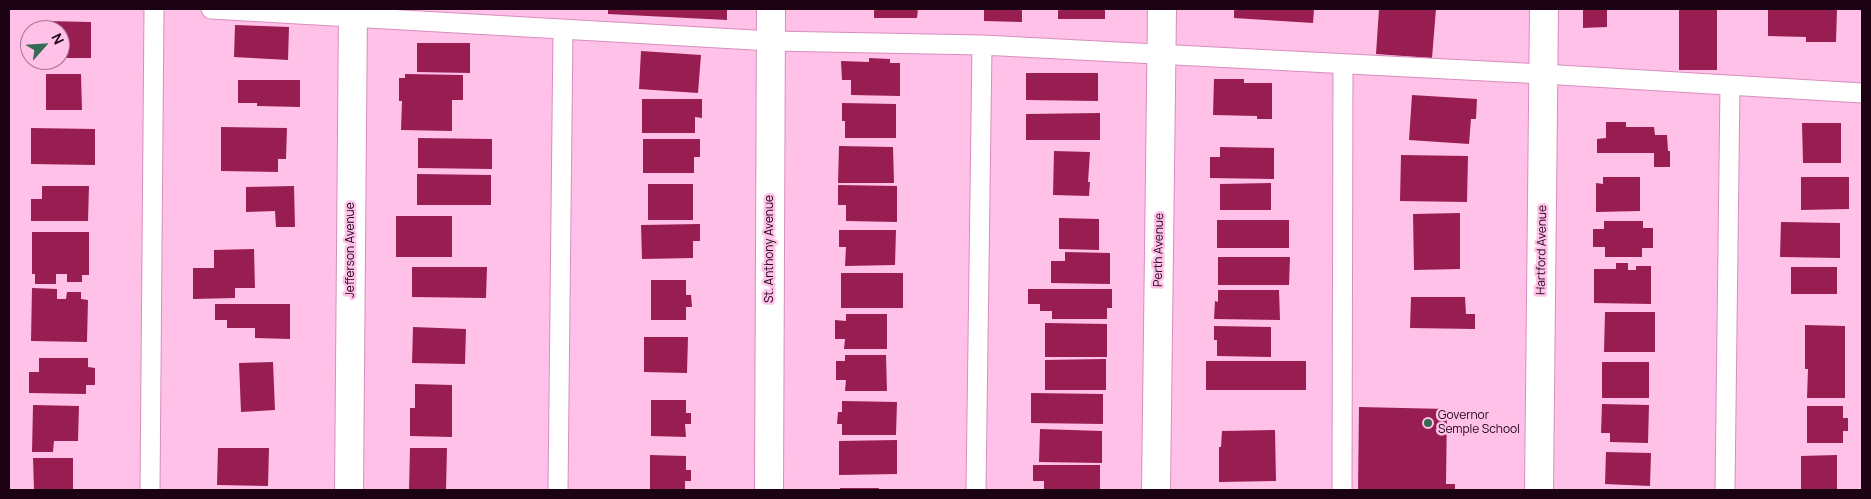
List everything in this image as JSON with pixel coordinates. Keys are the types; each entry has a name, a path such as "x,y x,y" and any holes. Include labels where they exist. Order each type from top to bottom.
{"street":[{"name":"St. Anthony Avenue","path":"768,490 771,9"},
{"name":"Perth Avenue","path":"1156,490 1162,9"},
{"name":"Hartford Avenue","path":"1539,490 1544,9"},
{"name":"Jefferson Avenue","path":"349,490 353,13"}],"lane":[{"path":"150,490 154,9"},
{"path":"211,9 353,13 563,30 771,41 982,45 1543,74 1862,93"},
{"path":"558,490 563,30"},
{"path":"976,490 982,45"},
{"path":"1342,490 1343,64"},
{"path":"1725,490 1730,86"}],"building":[{"path":"608,9 727,9 727,20 608,14"},
{"path":"874,9 918,9 917,18 874,18"},
{"path":"984,9 1022,9 1022,22 984,21"},
{"path":"1058,9 1105,9 1105,19 1058,19"},
{"path":"1234,9 1314,9 1313,23 1234,18"},
{"path":"1379,9 1436,9 1432,58 1376,54"},
{"path":"1583,9 1607,9 1607,27 1583,28"},
{"path":"1679,9 1717,9 1717,70 1679,70"},
{"path":"1768,9 1837,9 1836,42 1806,42 1806,37 1768,36"},
{"path":"70,22 91,22 91,58 70,58"},
{"path":"235,25 289,27 288,60 234,57"},
{"path":"417,43 470,43 470,73 417,72"},
{"path":"641,51 701,55 698,93 639,89"},
{"path":"869,58 890,59 890,63 900,63 900,96 851,95 851,80 842,80 841,61 869,62"},
{"path":"1026,73 1098,73 1098,101 1026,100"},
{"path":"46,74 81,74 82,110 46,110"},
{"path":"405,74 463,75 463,100 452,100 452,131 401,130 402,101 399,101 399,78 405,78"},
{"path":"1214,79 1244,79 1244,83 1272,83 1272,119 1257,119 1257,116 1213,115"},
{"path":"238,80 300,80 300,107 257,106 257,103 238,103"},
{"path":"1412,95 1477,99 1476,119 1471,119 1469,144 1409,140"},
{"path":"642,99 702,99 702,118 695,117 695,133 642,133"},
{"path":"842,103 896,104 896,138 845,138 845,121 842,121"},
{"path":"1100,113 1100,140 1026,140 1026,114"},
{"path":"1606,122 1626,122 1626,127 1654,127 1655,135 1667,135 1670,167 1654,167 1654,153 1597,153 1597,139 1606,138"},
{"path":"1802,123 1841,123 1841,163 1803,163"},
{"path":"221,127 287,128 286,159 278,159 278,172 221,171"},
{"path":"31,128 95,129 95,165 31,164"},
{"path":"418,138 492,139 492,169 418,168"},
{"path":"643,139 700,139 700,157 694,157 694,173 643,173"},
{"path":"839,146 893,147 894,183 838,183"},
{"path":"1220,147 1274,148 1274,179 1210,178 1210,157 1220,157"},
{"path":"1054,151 1090,152 1089,196 1053,195"},
{"path":"1401,155 1468,156 1467,202 1400,201"},
{"path":"417,174 491,175 491,205 417,205"},
{"path":"1603,177 1640,177 1640,211 1596,212 1596,183 1603,184"},
{"path":"1801,177 1849,177 1849,209 1801,210"},
{"path":"1271,183 1271,210 1220,210 1220,184"},
{"path":"648,184 693,184 693,220 648,220"},
{"path":"838,185 897,186 897,222 846,221 846,205 838,205"},
{"path":"42,186 89,186 88,221 31,221 31,199 42,199"},
{"path":"294,186 295,227 276,227 275,211 246,212 246,187"},
{"path":"1460,213 1460,269 1414,270 1413,214"},
{"path":"396,216 452,216 452,257 396,257"},
{"path":"1059,218 1099,219 1099,250 1059,249"},
{"path":"1217,220 1289,220 1289,248 1217,248"},
{"path":"1604,221 1643,221 1643,228 1653,228 1653,248 1642,248 1642,257 1605,257 1605,247 1593,247 1593,229 1604,229"},
{"path":"1781,222 1840,223 1840,258 1780,257"},
{"path":"700,224 700,241 693,241 693,258 642,259 641,225"},
{"path":"839,230 896,230 895,265 845,266 846,247 839,247"},
{"path":"32,232 89,232 89,275 82,275 82,282 67,282 67,274 56,274 56,284 35,284 35,274 32,274"},
{"path":"254,249 255,288 235,288 235,298 193,299 193,268 214,268 214,250"},
{"path":"1065,252 1110,253 1110,284 1051,283 1051,261 1065,261"},
{"path":"1218,257 1290,257 1289,285 1218,285"},
{"path":"1616,263 1628,263 1628,270 1636,270 1636,266 1651,266 1651,304 1594,303 1594,269 1616,269"},
{"path":"412,267 487,267 486,298 412,297"},
{"path":"1791,267 1837,267 1837,294 1791,294"},
{"path":"841,273 903,273 903,308 841,308"},
{"path":"651,280 686,280 686,295 691,295 692,307 686,307 686,320 651,320"},
{"path":"32,288 57,289 57,299 66,299 67,292 81,292 81,299 88,300 87,342 31,341"},
{"path":"1028,289 1112,289 1112,308 1107,308 1107,319 1052,319 1052,311 1040,311 1040,304 1028,304"},
{"path":"1218,290 1279,290 1280,320 1214,319 1215,301 1218,302"},
{"path":"1411,297 1465,297 1466,314 1475,314 1475,329 1410,328"},
{"path":"215,304 290,304 290,339 255,338 255,328 227,328 227,320 215,320"},
{"path":"1605,312 1655,312 1655,352 1604,352"},
{"path":"846,314 887,314 887,349 844,349 845,339 835,339 835,320 846,321"},
{"path":"1045,323 1107,324 1107,357 1045,357"},
{"path":"1805,325 1845,326 1845,398 1807,398 1808,369 1805,369"},
{"path":"1214,326 1271,327 1271,357 1217,356 1217,340 1214,340"},
{"path":"413,327 466,329 465,364 412,363"},
{"path":"644,337 688,337 687,373 644,372"},
{"path":"845,355 886,355 887,391 845,391 846,380 836,380 836,361 845,361"},
{"path":"39,358 88,358 88,367 95,368 95,385 86,385 86,394 29,393 29,372 39,372"},
{"path":"1106,359 1106,390 1045,390 1045,360"},
{"path":"1206,361 1306,361 1306,390 1206,390"},
{"path":"273,362 275,410 241,412 239,363"},
{"path":"1602,362 1649,362 1649,398 1602,398"},
{"path":"415,384 452,385 452,437 410,436 410,408 415,408"},
{"path":"1031,393 1103,394 1103,424 1031,423"},
{"path":"651,400 686,400 686,413 691,413 691,424 685,424 686,437 651,436"},
{"path":"842,401 897,402 896,435 842,435 842,424 837,424 838,412 842,412"},
{"path":"1602,404 1649,405 1648,443 1610,442 1610,433 1601,433"},
{"path":"33,405 79,406 78,441 54,441 53,452 32,452"},
{"path":"1807,406 1843,406 1843,418 1848,418 1848,431 1843,431 1843,443 1807,443"},
{"path":"1359,407 1447,409 1446,484 1455,484 1455,490 1358,490"},
{"path":"1040,429 1102,431 1102,463 1039,462"},
{"path":"1275,430 1276,481 1219,482 1219,447 1221,447 1222,431"},
{"path":"897,440 897,474 839,475 839,441"},
{"path":"218,448 269,448 268,486 217,485"},
{"path":"410,448 447,448 446,490 409,490"},
{"path":"1606,452 1651,453 1650,486 1605,484"},
{"path":"650,455 686,456 686,470 691,470 691,481 685,481 685,490 650,490"},
{"path":"1837,455 1837,489 1801,490 1801,456"},
{"path":"33,458 73,458 73,490 34,490"},
{"path":"1033,465 1100,465 1100,490 1044,490 1044,481 1033,481"},
{"path":"840,488 879,488 879,490 840,490"}],"place":[{"name":"Governor Semple School","path":"1428,423"}]}
